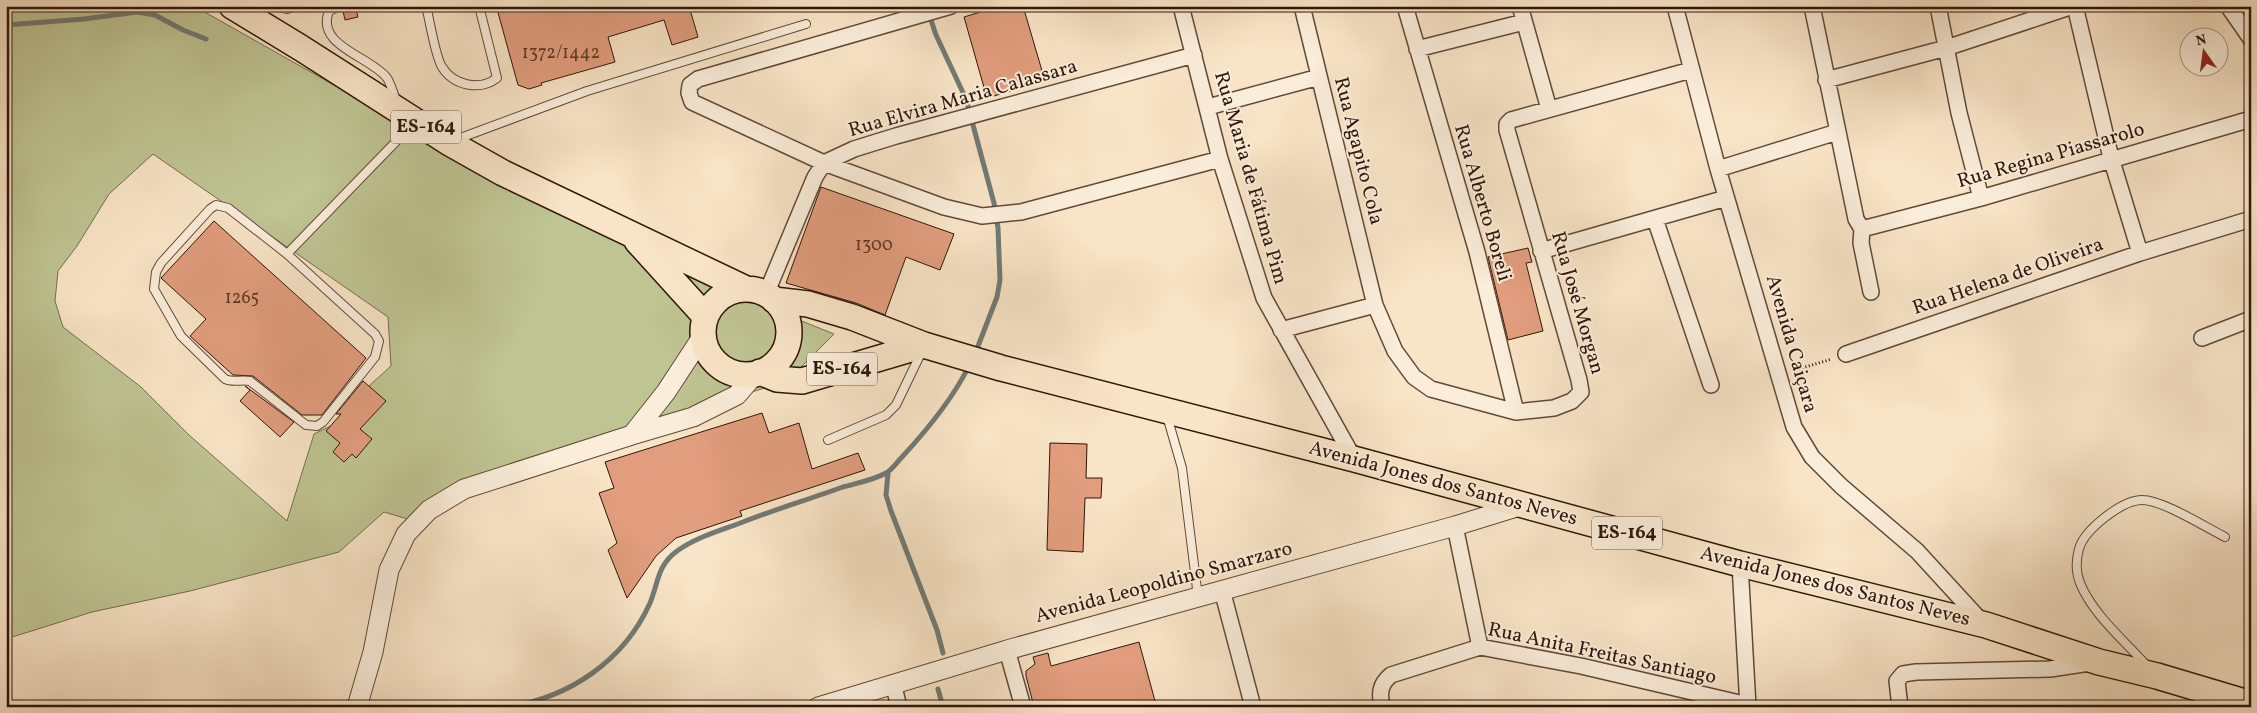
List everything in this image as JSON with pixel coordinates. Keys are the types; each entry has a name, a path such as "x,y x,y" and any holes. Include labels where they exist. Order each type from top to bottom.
{"highway":[{"name":"Avenida Jones dos Santos Neves","path":"232,6 448,142 503,173 762,294"},
{"name":"Avenida Jones dos Santos Neves","path":"629,232 704,326 710,356 725,370 745,375 758,373 778,379 802,381 924,345"},
{"name":"Avenida Jones dos Santos Neves","path":"704,326 717,300 731,292 762,294 808,304 852,316 924,345 1001,368 1354,459 1740,564 1986,625 2099,662 2157,676 2251,704"},
{"name":"ES-164","path":"758,373 774,364 781,356 789,337 786,317 762,294"}],"street":[{"name":"Rua Maria de Fátima Pim","path":"1182,6 1220,159 1264,298 1354,459"},
{"name":"Rua Agapito Cola","path":"1302,6 1375,305"},
{"name":"Rua Alberto Boreli","path":"1405,6 1477,252 1516,412"},
{"path":"1520,6 1549,109 1691,70"},
{"name":"Avenida Caiçara","path":"1675,6 1726,198 1794,427 1812,457 1840,486 1917,551 1986,625"},
{"path":"1812,6 1836,132 1856,219 1862,229 1861,243 1871,292"},
{"path":"1938,6 1959,113 1981,198"},
{"path":"1826,80 1946,48 2074,6 2111,158 2140,253"},
{"path":"2228,6 2251,39"},
{"path":"945,8 698,79 690,85 689,93 692,102 824,163 944,207 964,213 988,216 1007,214 1220,159"},
{"path":"1417,49 1524,22"},
{"name":"Rua Elvira Maria Calassara","path":"824,163 854,149 1194,55"},
{"path":"1208,107 1319,77"},
{"name":"Rua José Morgan","path":"1375,305 1395,351 1414,377 1431,389 1516,412 1554,408 1572,401 1581,392 1506,130 1507,124 1511,120 1549,109"},
{"name":"Rua Regina Piassarolo","path":"1862,229 1981,198 2111,158 2251,119"},
{"path":"1718,169 1836,132"},
{"path":"762,294 815,177 824,163"},
{"path":"1541,251 1726,198"},
{"path":"1655,219 1711,385"},
{"name":"Rua Helena de Oliveira","path":"1846,354 2140,253 2251,219"},
{"path":"1281,330 1375,305"},
{"path":"2202,338 2251,319"},
{"path":"632,435 666,392 704,326"},
{"path":"357,707 373,652 389,570 406,534 429,510 464,490 692,417 716,407 737,395 758,373"},
{"name":"Avenida Leopoldino Smarzaro","path":"818,707 1008,650 1455,526 1524,505"},
{"path":"1455,526 1480,647"},
{"path":"1740,564 1748,706"},
{"path":"1222,590 1253,707"},
{"name":"Rua Anita Freitas Santiago","path":"1382,707 1379,695 1382,686 1391,675 1480,647 1581,666 1748,706"},
{"path":"1008,650 1023,707"},
{"path":"1900,707 1898,681 1903,674 1916,672 2050,669 2099,662"},
{"path":"893,683 899,707"}],"lane":[{"path":"275,6 287,9 296,6"},
{"path":"286,254 408,116 388,79 331,37 326,29 326,19 329,11 340,6"},
{"path":"426,6 442,66 462,83 479,86 492,82 497,78 479,6"},
{"path":"448,142 587,91 806,24"},
{"path":"216,206 228,208 286,254 375,334 378,341 375,358 323,422 317,426 306,425 250,381 230,382 225,379 181,336 154,289 156,272 161,263 210,209 216,206"},
{"path":"828,440 886,415 896,405 924,345"},
{"path":"1165,410 1182,468 1198,597"},
{"path":"2157,676 2097,611 2084,590 2080,583 2076,564 2079,548 2091,530 2117,508 2142,500 2158,503 2226,537"}],"path":[{"path":"1780,375 1846,354"}],"green space":[{"path":"6,6 194,6 557,211 707,283 834,334 787,381 502,470 411,520 384,512 339,552 190,591 92,612 6,639","holes":["153,154 388,317 391,366 370,385 341,421 314,434 287,521 189,435 141,387 63,327 55,301 58,271 77,246 109,194"]}],"building":[{"path":"346,6 355,6 358,17 345,20 343,11"},
{"path":"508,6 689,6 698,37 672,45 664,20 608,37 615,62 541,83 542,85 529,89 518,85 497,9"},
{"path":"1000,6 1023,6 1045,81 987,98 964,17"},
{"path":"821,187 954,234 940,270 906,257 885,315 856,303 786,283"},
{"path":"214,221 366,358 322,415 302,415 253,376 233,375 190,336 206,319 161,278"},
{"path":"1528,248 1532,262 1526,263 1543,331 1508,340 1488,257"},
{"path":"363,381 386,401 360,429 372,439 356,458 352,454 344,462 333,452 340,443 326,431 341,414 336,414"},
{"path":"245,386 294,422 280,437 240,401 250,390"},
{"path":"762,413 769,433 799,423 812,469 858,453 865,470 740,511 742,516 676,538 656,556 627,598 608,550 617,543 599,493 614,488 605,462"},
{"path":"1050,443 1087,444 1086,478 1102,478 1101,498 1085,498 1083,552 1047,550"},
{"path":"1139,642 1155,701 1147,703 1148,707 1034,707 1026,676 1026,671 1035,664 1033,657 1048,653 1051,666"}],"waterway":[{"path":"6,25 84,19 137,12 155,15 183,30 206,39"},
{"path":"929,14 936,35 966,99 994,203 998,228 1000,280 997,297 975,354"},
{"path":"507,707 552,695 573,685 610,659 639,624 650,603 662,568 670,557 684,546 709,534 755,517 888,472 939,414 969,366"},
{"path":"888,473 886,495 937,630 943,653"},
{"path":"938,689 943,707"}]}
